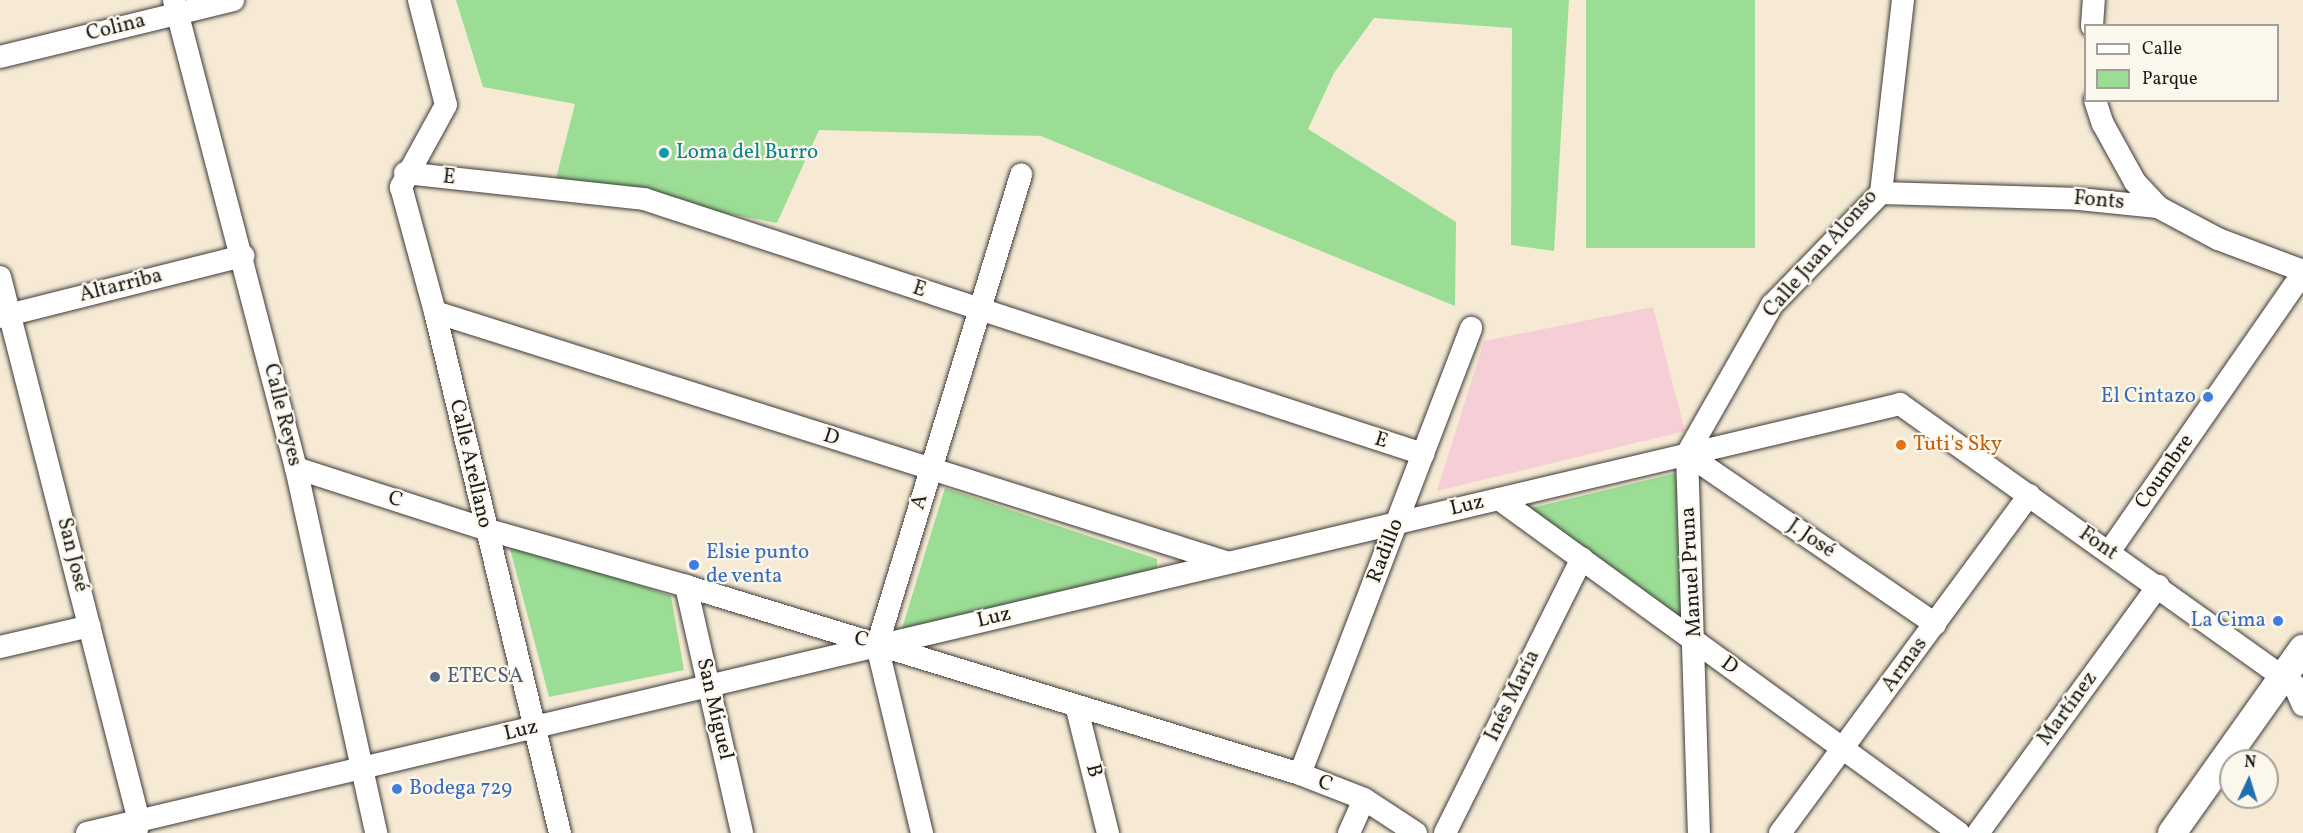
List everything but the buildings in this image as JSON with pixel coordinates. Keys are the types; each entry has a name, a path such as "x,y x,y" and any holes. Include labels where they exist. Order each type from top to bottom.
{"main road":[{"path":"2172,833 2296,686 2303,649"}],"street":[{"name":"Colina","path":"0,57 176,6 233,0"},
{"path":"405,173 446,105 419,0"},
{"name":"Calle Juan Alonso","path":"1687,454 1772,305 1881,193 1904,0"},
{"path":"2092,24 2094,0"},
{"name":"Calle Reyes","path":"176,6 243,256 296,468 376,833"},
{"path":"2096,102 2106,131 2135,182 2158,207"},
{"name":"E","path":"405,173 644,199 1423,454"},
{"name":"Calle Arellano","path":"405,173 401,187 435,312 485,529 536,727 560,833"},
{"name":"A","path":"922,833 877,646 929,470 1022,175"},
{"name":"Fonts","path":"1881,193 2068,199 2158,207 2218,239 2303,272"},
{"name":"Altarriba","path":"5,315 243,256"},
{"name":"Coumbre","path":"2109,552 2303,272"},
{"name":"San José","path":"0,277 5,315 90,626 137,827"},
{"name":"D","path":"435,312 1227,563"},
{"name":"Radillo","path":"1300,774 1471,328"},
{"name":"Luz","path":"87,833 137,827 360,768 708,684 1900,404"},
{"name":"Font","path":"1900,404 2296,686"},
{"name":"J. José","path":"1687,454 1935,624"},
{"name":"Manuel Pruna","path":"1687,454 1696,641 1699,833"},
{"name":"C","path":"296,468 485,529 686,586 1077,709 1300,774 1364,799 1416,833"},
{"name":"Armas","path":"1780,833 2029,495"},
{"name":"D","path":"1499,498 1959,833"},
{"name":"Inés María","path":"1445,833 1582,558"},
{"name":"San Miguel","path":"686,586 742,833"},
{"name":"Martínez","path":"1978,833 2158,586"},
{"path":"0,647 90,626"},
{"name":"B","path":"1077,709 1108,833"},
{"path":"1349,833 1364,799"}],"shaded area":[{"path":"1653,307 1685,431 1437,491 1484,341"}],"green space":[{"path":"456,0 1569,0 1554,251 1511,245 1512,28 1374,18 1334,73 1308,129 1456,222 1455,306 1041,136 819,130 777,223 555,182 575,104 483,87"},
{"path":"1586,0 1755,0 1755,248 1586,248"},
{"path":"1676,473 1685,623 1523,510"},
{"path":"945,488 1157,559 1157,569 900,635"},
{"path":"508,541 671,596 684,670 549,697"}],"place":[{"name":"Loma del Burro","path":"664,153"},
{"name":"El Cintazo","path":"2208,397"},
{"name":"Tuti's Sky","path":"1901,445"},
{"name":"Elsie punto de venta","path":"694,565"},
{"name":"La Cima","path":"2278,621"},
{"name":"ETECSA","path":"435,677"},
{"name":"Bodega 729","path":"397,789"}]}
